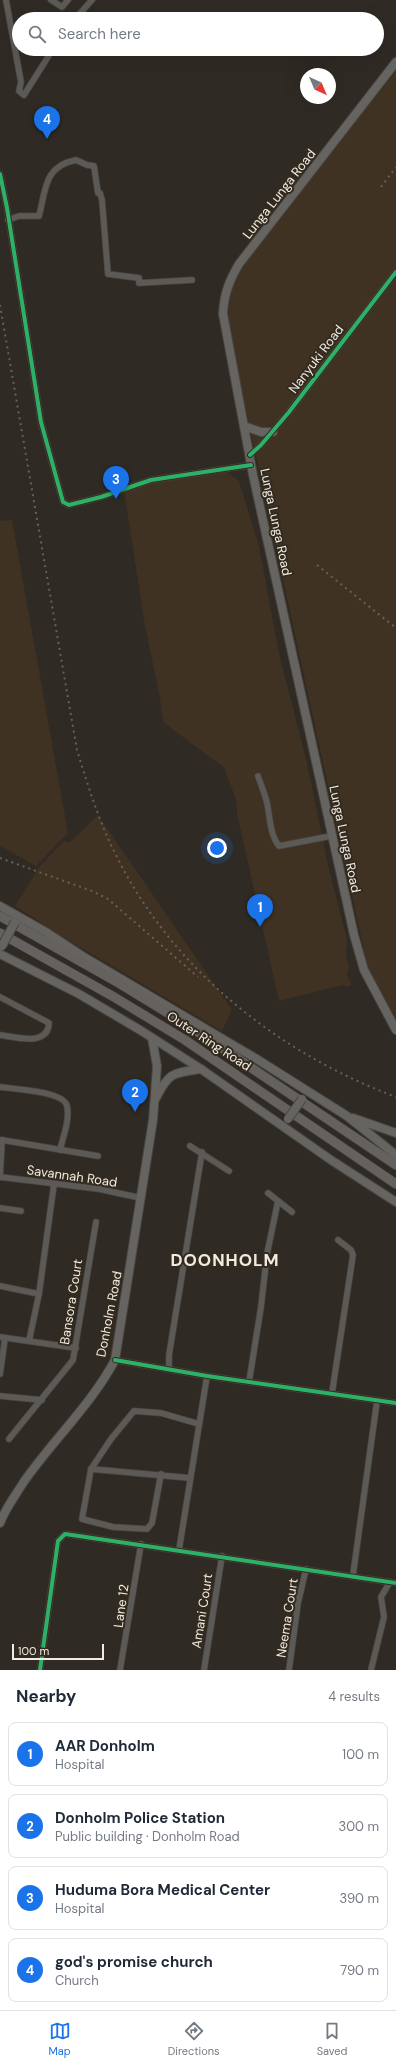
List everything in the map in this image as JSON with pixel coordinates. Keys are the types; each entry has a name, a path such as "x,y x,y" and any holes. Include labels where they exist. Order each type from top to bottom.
{"main road":[{"name":"Lunga Lunga Road","path":"396,62 239,264 229,281 224,297 223,314 251,465 331,836 354,935 364,970 396,1030"},
{"path":"244,426 261,432 273,432"},
{"name":"Outer Ring Road","path":"0,906 17,919 255,1058 347,1116 396,1154"},
{"name":"Outer Ring Road","path":"0,916 75,957 182,1022 396,1165"},
{"path":"17,919 1,949 152,1038 201,1069 239,1097 286,1123 331,1160 396,1202"},
{"name":"Outer Ring Road","path":"0,933 114,997 184,1040 396,1184"},
{"path":"152,1038 157,1066 156,1099"},
{"path":"156,1099 164,1082 173,1074 201,1069"},
{"path":"286,1123 307,1092"},
{"name":"Donholm Road","path":"0,1523 9,1505 32,1471 102,1381 114,1360 156,1099"},
{"path":"347,1116 396,1133"}],"street":[{"path":"6,0 12,33"},
{"path":"51,0 62,6 68,0"},
{"path":"81,12 92,0"},
{"path":"16,56 21,82 20,92 24,95 50,56"},
{"path":"8,220 19,216 39,216 49,179 53,170 60,164 76,160 87,165 94,166 98,193 100,193 102,200 108,274 139,278 139,283 192,280"},
{"path":"0,174 41,422 63,502 69,504 101,497 151,480 251,465"},
{"name":"Nanyuki Road","path":"250,455 273,432 396,272"},
{"path":"258,776 267,801 272,829 276,842 279,846 331,836"},
{"path":"0,997 49,1023 45,1034 35,1039 0,1035"},
{"path":"0,1087 47,1094 64,1101 67,1106 67,1113 60,1150"},
{"path":"0,1177 1,1140 98,1156"},
{"path":"190,1146 229,1170"},
{"path":"169,1369 169,1355 202,1152"},
{"name":"Savannah Road","path":"0,1177 99,1189 141,1198"},
{"path":"29,1341 39,1294 54,1184"},
{"path":"268,1193 292,1212"},
{"path":"249,1382 261,1307 267,1254 278,1201"},
{"path":"0,1208 21,1211"},
{"name":"Bansora Court","path":"9,1439 73,1360 76,1348 82,1298 96,1222"},
{"path":"332,1393 353,1254 351,1250 338,1240"},
{"path":"0,1286 39,1294"},
{"path":"0,1374 2,1337 76,1348"},
{"path":"114,1360 207,1376 396,1403"},
{"path":"179,1550 207,1376"},
{"path":"0,1396 42,1400"},
{"path":"353,1575 377,1401"},
{"path":"161,1474 152,1523 147,1529 113,1527 82,1520 91,1469 111,1439 134,1411 161,1414 199,1424"},
{"path":"91,1469 161,1474 190,1478"},
{"path":"40,1670 50,1589 60,1538 68,1534 353,1575 396,1583"},
{"name":"Lane 12","path":"120,1670 127,1637 141,1544"},
{"name":"Amani Court","path":"204,1670 222,1556"},
{"name":"Neema Court","path":"289,1670 298,1603 306,1569"},
{"path":"371,1670 384,1618 381,1598 390,1582"}],"shaded area":[{"path":"396,71 396,1022 369,973 228,328 230,289 252,252"},
{"path":"227,472 239,481 259,546 279,653 307,763 329,869 347,939 346,955 349,967 347,975 351,984 349,987 343,985 279,1001 237,814 236,799 225,771 226,769 164,723 145,626 124,490 149,483 206,473"},
{"path":"12,520 68,833 36,866 0,846 0,521"},
{"path":"98,815 232,1010 222,1031 66,939 15,906 39,867 62,843 65,841 69,843"}],"railway":[{"path":"381,187 396,167"},
{"path":"0,305 77,750 99,817 116,855 139,896 167,935 198,970 233,1002 270,1031 310,1057 352,1079 396,1097"},
{"path":"317,565 396,628"},
{"path":"0,858 92,891 108,899 198,977"}],"cycle path":[{"path":"0,174 7,208 41,422 63,502 69,505 101,497 151,480 251,465"},
{"path":"250,455 261,445 289,412 396,272"},
{"path":"115,1360 207,1376 396,1403"},
{"path":"40,1670 58,1541 65,1534 396,1583"}],"place":[{"name":"god's promise church","path":"47,139"},
{"name":"Huduma Bora Medical Center","path":"116,499"},
{"name":"AAR Donholm","path":"260,927"},
{"name":"Donholm Police Station","path":"135,1112"}],"district":[{"name":"DOONHOLM","path":"225,1260"}]}
